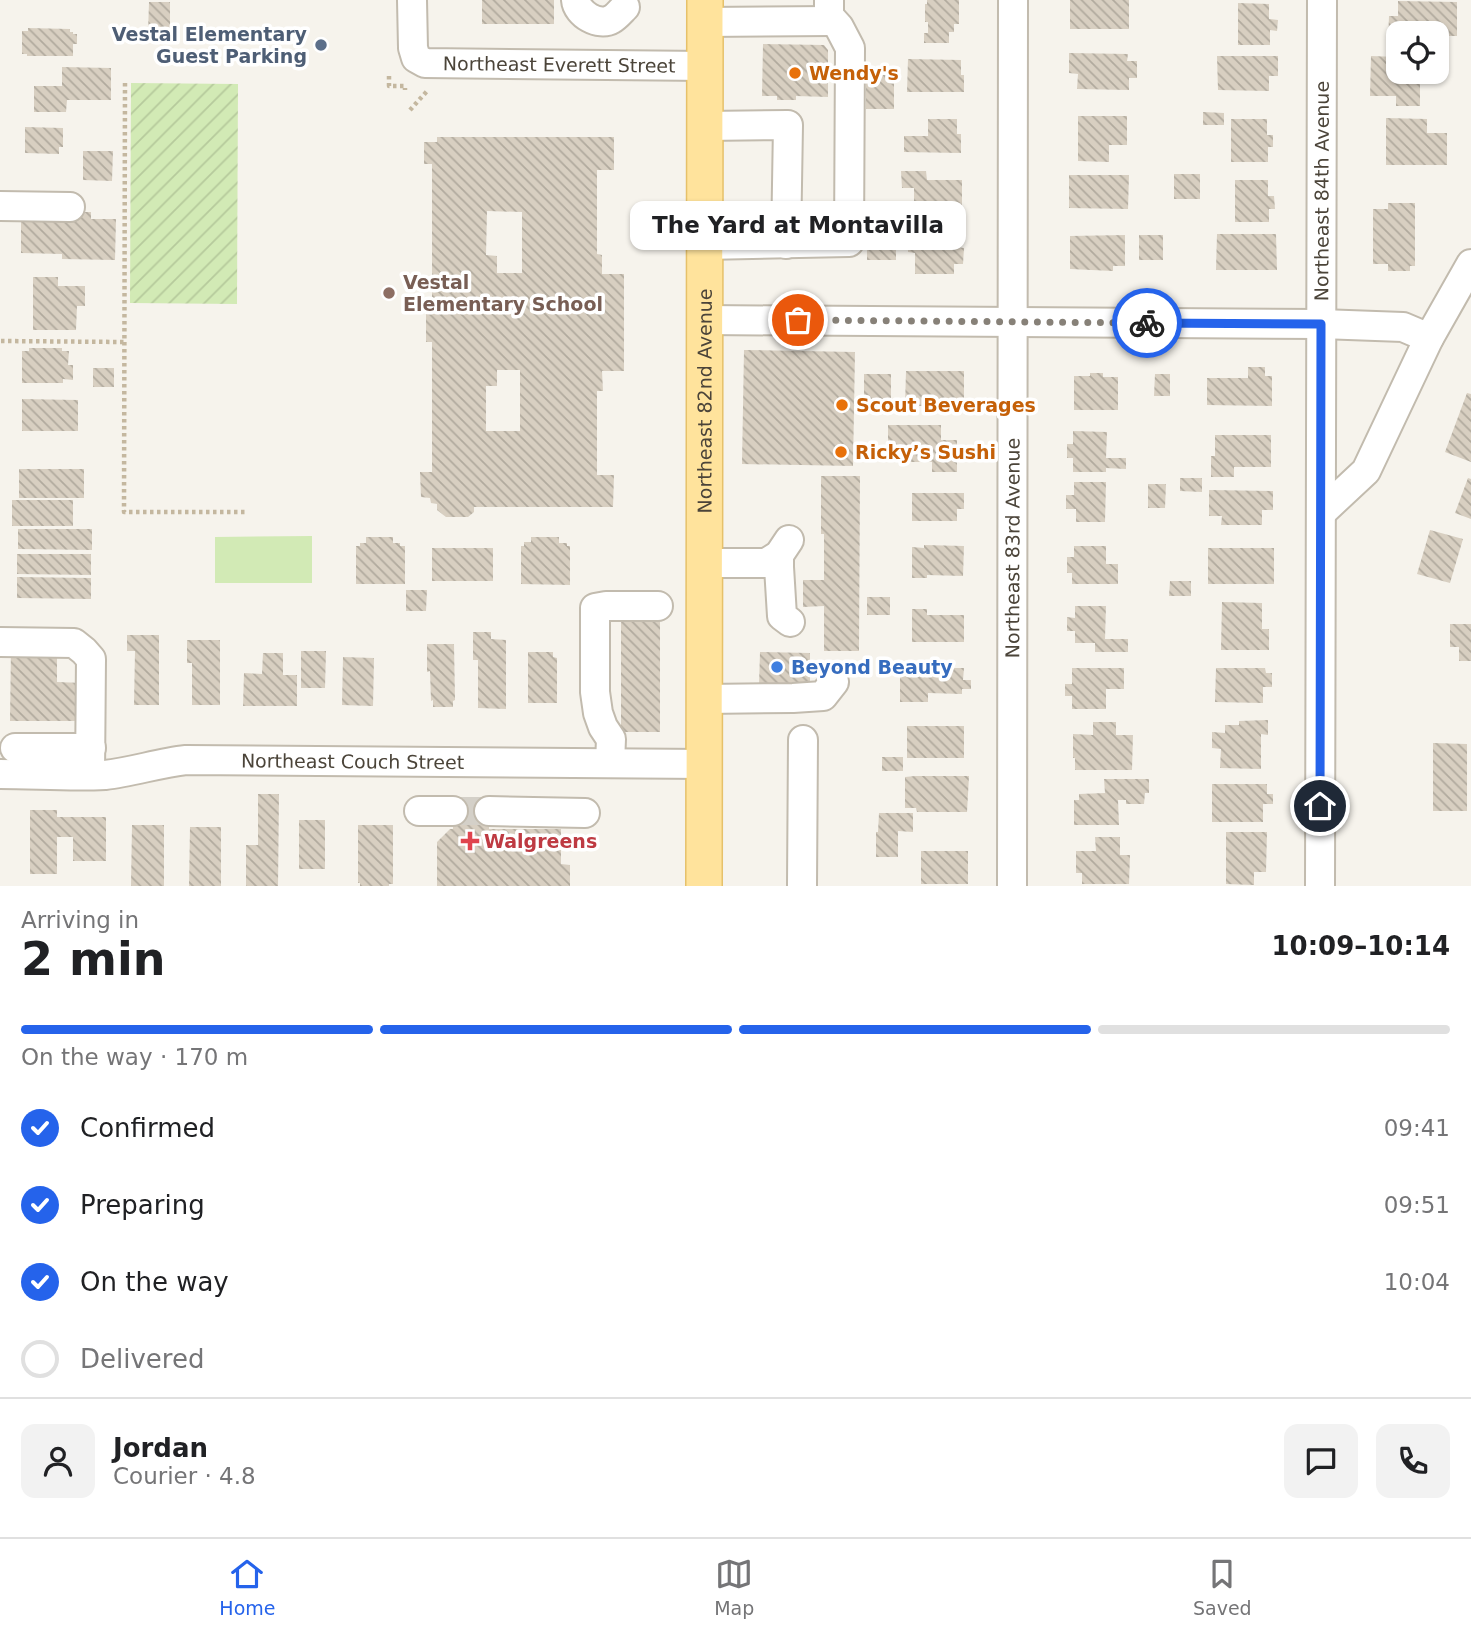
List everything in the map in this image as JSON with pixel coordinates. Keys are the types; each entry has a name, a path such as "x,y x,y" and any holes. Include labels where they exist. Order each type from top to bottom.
{"main road":[{"name":"Northeast 82nd Avenue","path":"704,886 705,11"}],"street":[{"name":"Northeast Everett Street","path":"412,0 413,48 416,58 425,63 705,66"},
{"path":"576,0 576,6 583,14 601,22 611,20 630,2"},
{"name":"Northeast 83rd Avenue","path":"1012,886 1013,0"},
{"name":"Northeast 84th Avenue","path":"1320,886 1322,0"},
{"path":"705,11 830,11 850,48 849,242 705,245"},
{"path":"705,126 788,125 786,244"},
{"path":"0,206 70,207"},
{"path":"1321,513 1366,471 1429,338 1471,264"},
{"path":"705,320 1321,324 1403,327 1429,338"},
{"path":"705,563 766,563 784,547 779,568 782,616 790,622"},
{"path":"610,763 611,739 598,713 595,692 595,608 658,606"},
{"path":"0,642 74,643 91,659 91,761 15,748"},
{"path":"705,699 823,696 834,682"},
{"path":"802,886 803,740"},
{"name":"Northeast Couch Street","path":"0,774 91,761 121,773 186,760 705,764"},
{"path":"419,811 453,811"},
{"path":"489,811 585,813"}],"path":[{"path":"389,76 389,86 405,86 405,90"},
{"path":"125,83 124,512 247,512"},
{"path":"1,341 124,342"}],"green space":[{"path":"131,83 238,84 237,304 130,303"},
{"path":"312,536 312,583 215,583 215,537"}],"building":[{"path":"482,0 554,0 554,24 482,24"},
{"path":"927,0 959,0 959,24 954,24 954,32 949,32 949,43 924,43 924,33 928,33 928,22 925,22"},
{"path":"1070,0 1129,0 1129,29 1070,29"},
{"path":"1398,1 1457,2 1457,36 1449,36 1449,21 1389,21 1389,16 1398,16"},
{"path":"149,2 170,2 170,33 148,33"},
{"path":"1238,3 1269,4 1269,19 1278,20 1277,31 1270,30 1270,45 1238,45"},
{"path":"28,28 70,29 70,32 77,34 77,44 73,44 73,56 22,54 22,31 28,31"},
{"name":"Wendy's","path":"763,44 824,45 828,50 828,97 796,96 796,100 777,100 777,96 762,96"},
{"path":"1069,53 1128,54 1127,61 1137,61 1137,78 1129,78 1129,90 1077,89 1078,74 1069,73"},
{"path":"1217,56 1278,56 1278,76 1269,76 1269,91 1218,90"},
{"path":"1371,56 1386,57 1386,84 1420,84 1420,106 1396,106 1396,96 1370,96"},
{"path":"908,59 961,60 964,92 907,92"},
{"path":"62,67 111,68 111,100 67,100 66,112 34,112 34,86 62,86"},
{"path":"866,75 894,75 894,109 866,109"},
{"path":"1203,112 1224,113 1224,125 1203,125"},
{"path":"1078,116 1127,116 1127,145 1109,145 1109,162 1078,161"},
{"path":"1386,118 1427,119 1427,133 1447,133 1447,165 1386,165"},
{"path":"928,119 957,119 957,134 961,134 961,153 904,152 904,136 928,136"},
{"path":"1231,119 1267,119 1267,135 1273,135 1273,147 1268,147 1268,162 1231,162"},
{"path":"25,127 63,128 63,147 59,147 59,154 25,153"},
{"path":"437,137 614,137 614,170 597,170 597,254 602,255 602,274 624,274 624,371 602,371 603,391 597,391 597,475 614,475 613,507 474,507 474,512 468,517 446,517 437,510 437,504 431,503 430,498 421,497 420,472 432,472 432,342 426,342 426,297 432,297 432,164 424,164 424,142 437,142","holes":["487,211 522,212 522,273 497,273 497,256 486,255","497,370 520,370 520,431 486,431 486,386 497,386"]},
{"path":"83,151 113,151 112,181 83,180"},
{"path":"901,171 926,171 927,180 962,180 962,205 914,206 914,188 902,188"},
{"path":"1174,174 1200,174 1200,199 1174,199"},
{"path":"1069,175 1129,175 1128,209 1069,208"},
{"path":"1235,180 1268,180 1268,196 1274,196 1275,209 1269,209 1269,222 1235,222"},
{"path":"1388,203 1415,203 1415,266 1410,266 1410,271 1388,271 1388,264 1373,264 1373,209 1388,209"},
{"path":"79,212 91,212 91,219 116,219 115,260 62,259 62,254 21,253 21,218 79,219"},
{"path":"867,234 896,234 896,260 867,260"},
{"path":"918,234 954,235 956,247 964,248 963,264 954,264 954,274 915,274 915,253 908,252 908,243 917,243"},
{"path":"1217,234 1276,234 1277,270 1216,270"},
{"path":"1125,235 1125,266 1113,266 1113,271 1070,269 1070,236"},
{"path":"1139,235 1163,235 1163,260 1139,260"},
{"path":"33,277 58,277 58,286 85,286 85,306 77,306 76,330 33,330"},
{"path":"29,348 62,348 62,351 69,351 68,365 73,365 73,380 63,379 63,383 22,383 22,351 29,351"},
{"path":"744,350 855,352 853,466 742,464"},
{"path":"1248,367 1265,367 1265,376 1272,376 1272,406 1207,405 1207,378 1248,378"},
{"path":"93,368 114,368 114,387 93,387"},
{"path":"906,371 964,371 964,406 905,406"},
{"path":"1090,373 1103,373 1103,377 1118,377 1118,410 1074,410 1074,376 1090,376"},
{"path":"864,374 891,374 891,401 864,401"},
{"path":"1155,374 1170,374 1170,396 1154,396"},
{"path":"1467,393 1471,394 1471,462 1445,452"},
{"path":"22,399 78,400 78,431 22,431"},
{"path":"888,425 941,425 941,440 957,440 957,472 932,472 932,462 888,462"},
{"path":"1073,431 1107,432 1106,458 1126,458 1126,469 1106,468 1106,472 1073,472 1073,458 1067,458 1067,444 1073,444"},
{"path":"1215,435 1271,435 1271,467 1234,467 1234,477 1211,477"},
{"path":"19,469 84,469 84,498 19,498"},
{"path":"821,476 860,476 859,651 824,651 824,606 803,607 803,580 824,580"},
{"path":"1180,478 1202,478 1202,492 1180,491"},
{"path":"1468,478 1471,479 1471,519 1455,513"},
{"path":"1074,482 1106,482 1105,522 1076,522 1076,509 1066,509 1066,495 1074,495"},
{"path":"1148,484 1166,484 1165,508 1148,508"},
{"path":"1209,490 1273,491 1273,510 1262,510 1262,525 1221,525 1222,516 1209,516"},
{"path":"912,493 964,493 964,509 957,509 957,521 912,521"},
{"path":"12,500 73,500 73,526 12,526"},
{"path":"18,529 92,529 92,550 18,549"},
{"path":"1430,530 1463,539 1450,583 1417,574"},
{"path":"366,537 393,537 393,543 405,546 405,584 356,584 356,546 366,543"},
{"path":"531,537 559,537 559,543 567,543 567,546 570,546 570,585 521,584 521,546 524,546 524,542 531,542"},
{"path":"924,545 964,546 963,576 927,575 927,578 912,578 912,547 924,548"},
{"path":"1074,546 1106,546 1106,564 1118,564 1118,584 1072,584 1072,573 1067,573 1067,557 1074,557"},
{"path":"432,548 493,548 493,581 432,581"},
{"path":"1208,548 1274,548 1274,584 1208,584"},
{"path":"17,554 91,554 91,575 17,574"},
{"path":"17,577 91,578 91,599 17,598"},
{"path":"1170,581 1191,581 1191,596 1169,596"},
{"path":"406,590 427,590 426,611 406,611"},
{"path":"867,597 890,597 890,615 867,615"},
{"path":"1222,602 1262,603 1262,629 1269,629 1269,650 1221,650"},
{"path":"1075,606 1106,606 1105,639 1128,639 1128,652 1095,652 1095,643 1075,643 1075,631 1067,631 1067,617 1075,618"},
{"path":"912,609 927,609 927,615 964,615 964,642 912,642"},
{"path":"621,613 660,613 660,732 621,732"},
{"path":"1450,624 1471,624 1471,661 1459,661 1459,647 1450,647"},
{"path":"473,632 491,632 491,639 506,640 506,709 478,708 478,660 473,660"},
{"path":"127,635 159,635 159,705 134,705 135,651 127,651"},
{"path":"187,640 220,640 220,705 192,705 192,663 187,663"},
{"path":"427,644 454,644 453,707 433,707 430,671 427,672"},
{"path":"11,648 57,648 57,682 83,683 79,721 10,721"},
{"path":"301,651 326,651 325,688 301,688"},
{"path":"528,652 553,652 553,657 557,658 557,703 528,703"},
{"path":"760,652 810,653 810,685 759,685"},
{"path":"263,653 283,653 283,675 297,675 297,706 243,706 244,673 262,674"},
{"path":"343,657 374,658 373,706 342,705"},
{"path":"900,668 964,668 963,680 971,680 971,689 962,689 962,694 928,693 928,702 900,702"},
{"path":"1072,668 1124,668 1124,689 1106,689 1106,709 1072,709 1072,696 1065,696 1065,684 1072,684"},
{"path":"1216,668 1265,668 1266,673 1272,673 1272,687 1263,687 1263,703 1215,702"},
{"path":"1268,720 1268,735 1261,734 1261,769 1220,768 1221,749 1212,748 1212,732 1225,733 1225,725 1239,725 1239,721"},
{"path":"1093,722 1116,722 1116,735 1133,735 1132,770 1075,770 1073,734 1093,735"},
{"path":"907,726 964,726 964,758 907,758"},
{"path":"1433,743 1467,744 1467,811 1433,811"},
{"path":"882,757 903,757 903,771 882,771"},
{"path":"969,776 967,812 917,812 916,808 905,808 905,777"},
{"path":"1104,779 1149,779 1149,793 1145,793 1144,804 1126,804 1126,800 1118,800 1119,825 1074,825 1074,800 1079,800 1079,794 1105,793"},
{"path":"1212,784 1267,784 1267,794 1273,794 1273,804 1263,804 1263,822 1212,822"},
{"path":"258,794 279,794 278,886 246,886 246,845 258,845"},
{"name":"Walgreens","path":"453,797 489,797 489,829 561,829 561,864 570,865 570,886 437,886 437,842 453,829"},
{"path":"30,810 57,810 57,817 106,817 106,861 73,861 73,837 57,837 57,874 30,874"},
{"path":"879,813 913,813 913,832 898,831 898,857 876,857"},
{"path":"299,820 325,820 325,869 299,869"},
{"path":"132,825 164,825 164,886 131,886"},
{"path":"358,825 393,825 393,884 360,886 358,883"},
{"path":"190,827 221,827 221,886 189,886"},
{"path":"1226,832 1267,832 1266,872 1254,872 1254,885 1226,884"},
{"path":"1095,837 1120,837 1120,855 1130,855 1129,884 1082,884 1082,873 1076,873 1076,851 1096,851"},
{"path":"921,851 968,851 968,884 921,884"}],"tunnel":[{"path":"453,811 489,811"}],"way so far":[{"path":"798,320 1147,323"}],"place":[{"name":"Vestal Elementary Guest Parking","path":"321,45"},
{"name":"Wendy's","path":"795,73"},
{"name":"Vestal Elementary School","path":"389,293"},
{"name":"The Yard at Montavilla","path":"798,320"},
{"name":"Scout Beverages","path":"842,405"},
{"name":"Ricky’s Sushi","path":"841,452"},
{"name":"Beyond Beauty","path":"777,667"},
{"name":"Walgreens","path":"470,841"}],"route":[{"path":"1147,323 1321,324 1320,806"}]}
